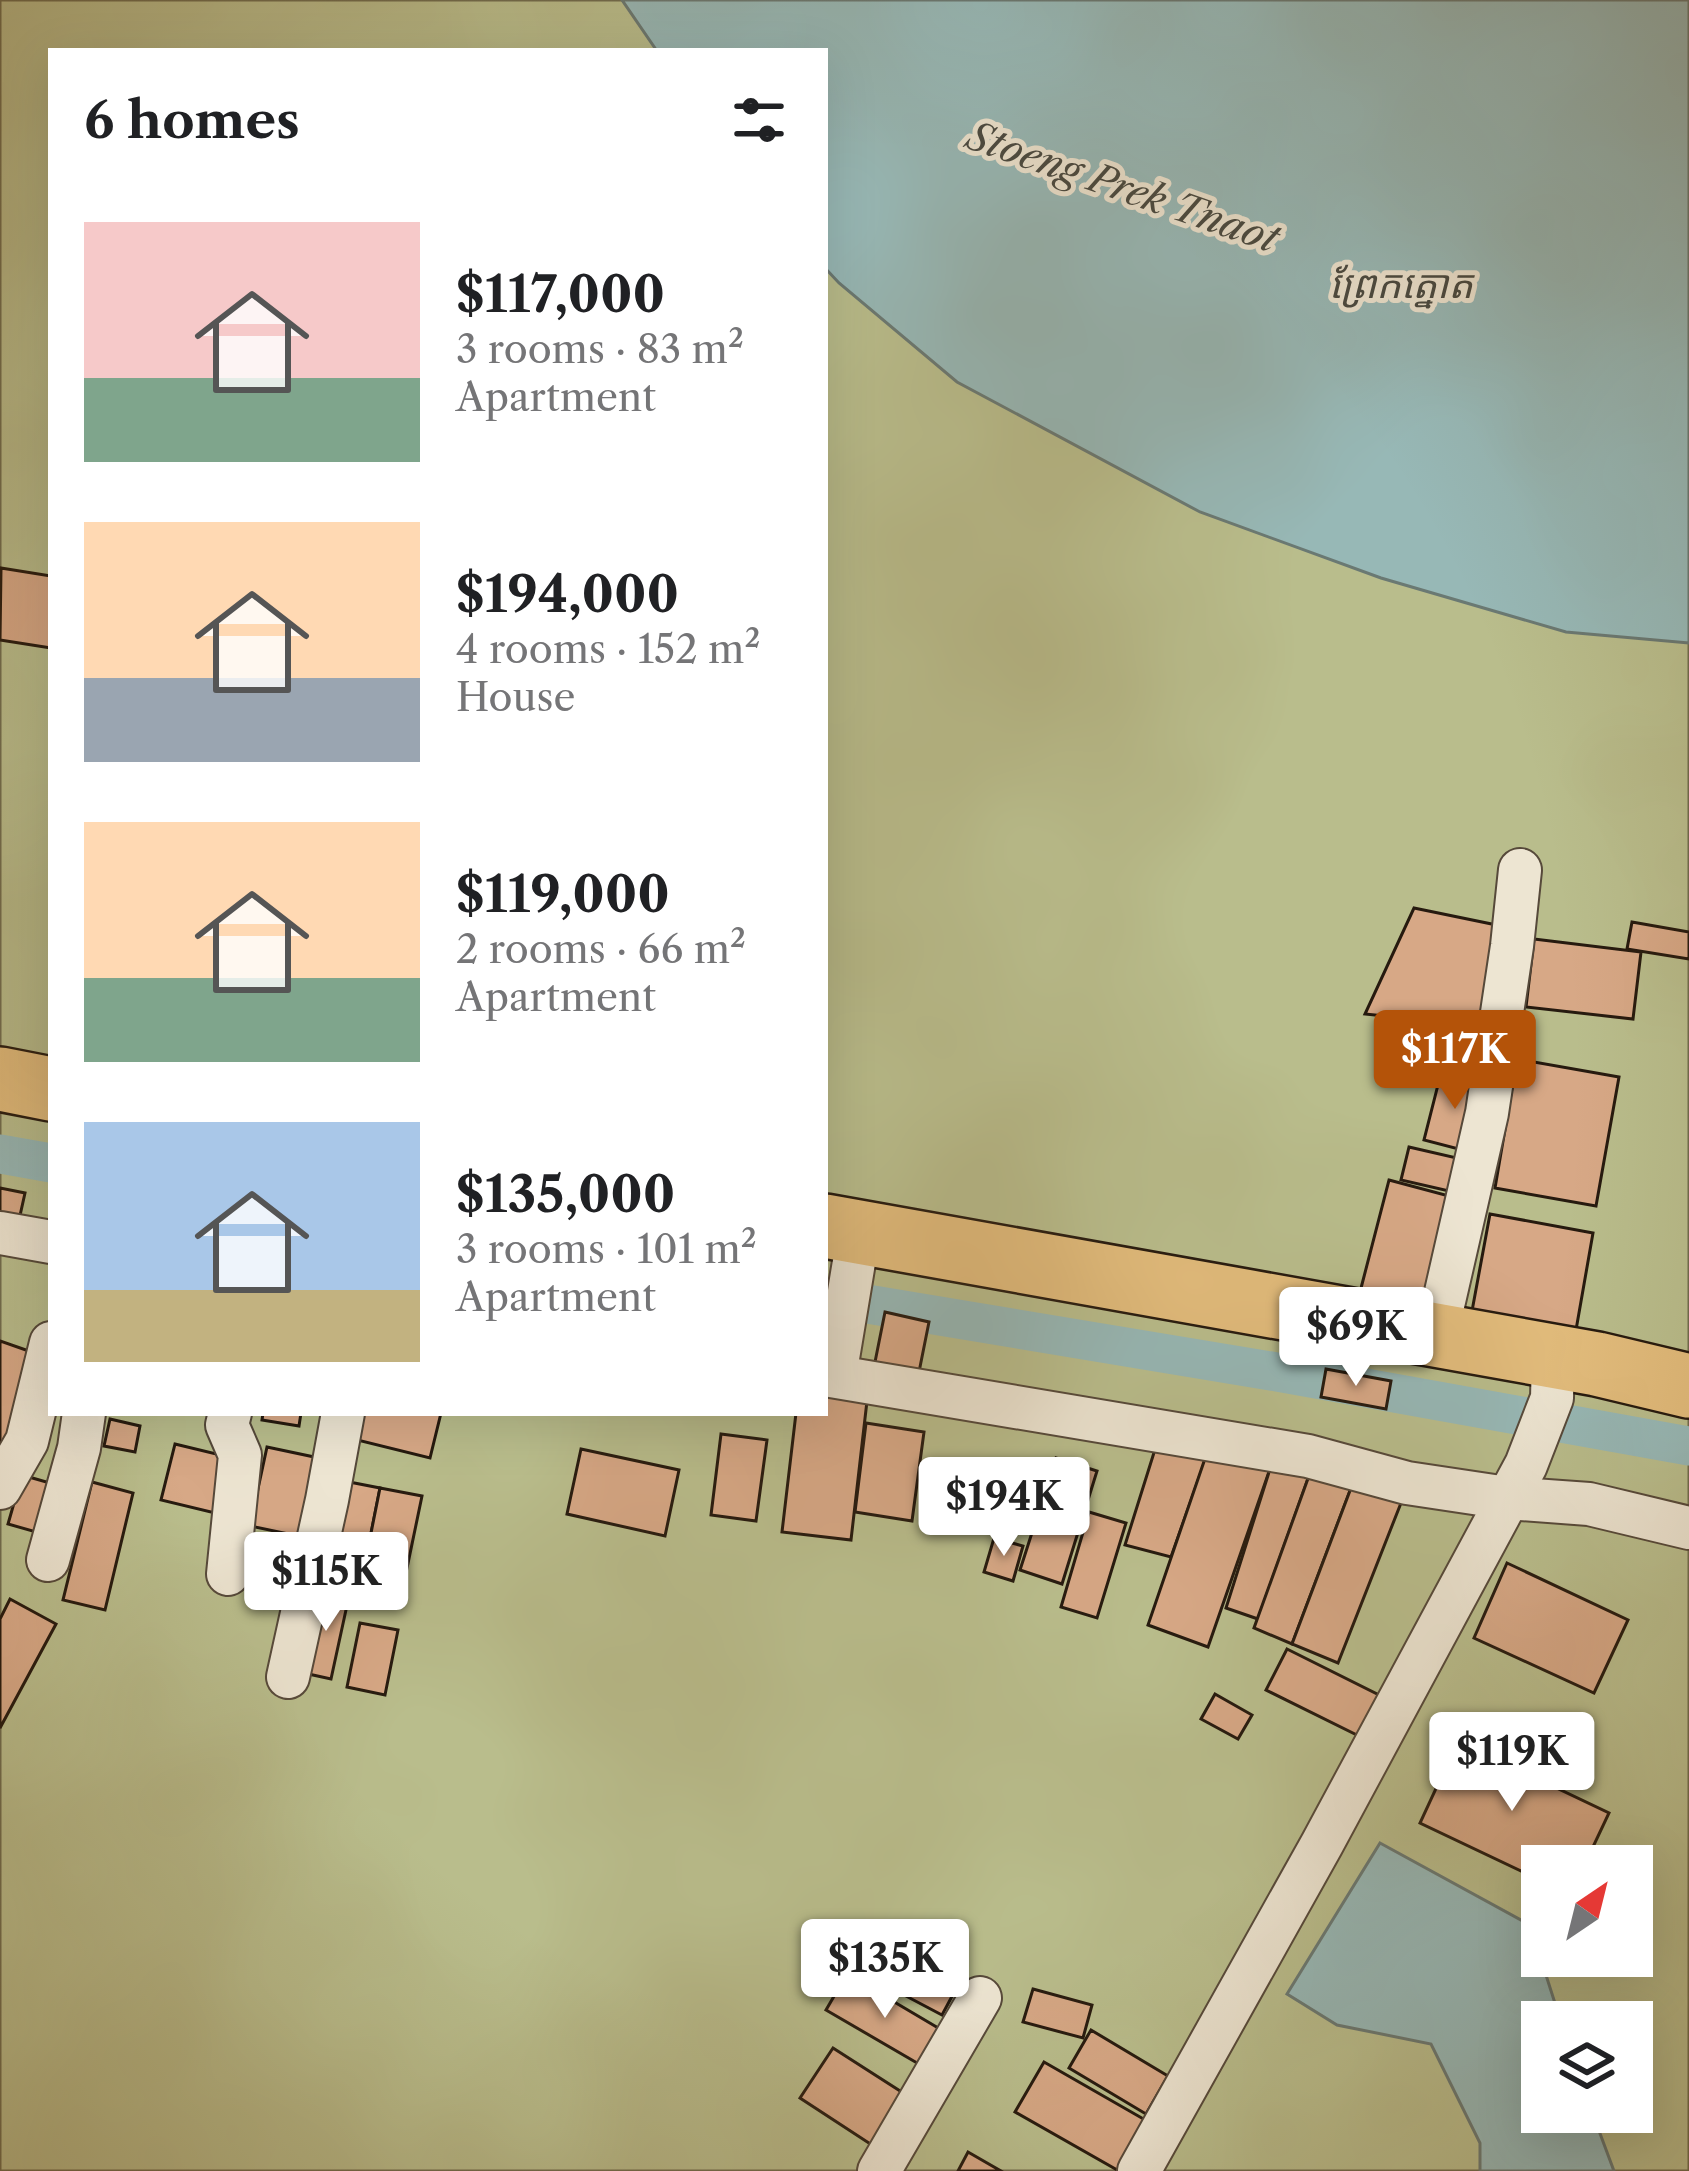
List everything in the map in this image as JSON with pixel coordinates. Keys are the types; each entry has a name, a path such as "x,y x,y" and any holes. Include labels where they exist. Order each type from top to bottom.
{"main road":[{"path":"0,1079 48,1087"},
{"path":"842,1229 1436,1336 1552,1377 1689,1386"}],"street":[{"path":"1436,1336 1487,1113 1520,870"},
{"path":"842,1229 830,1376 1309,1456 1407,1483 1516,1481 1689,1528"},
{"path":"0,1233 48,1241"},
{"path":"0,1488 27,1442 48,1355"},
{"path":"1139,2171 1322,1844 1516,1481 1552,1377"},
{"path":"48,1560 84,1416"},
{"path":"228,1574 240,1455 227,1424 229,1416"},
{"path":"288,1677 342,1416"},
{"path":"879,2171 980,1998"}],"green space":[{"path":"0,0 1689,0 1689,2171 0,2171"}],"water":[{"name":"ព្រែកត្នោត","path":"622,0 1689,0 1689,643 1566,632 1381,578 1200,512 957,382 828,271 828,48 655,48"},
{"path":"1380,1843 1521,1920 1521,1977 1547,1977 1554,2001 1521,2001 1521,2133 1600,2133 1614,2171 1480,2171 1480,2143 1431,2044 1337,2025 1287,1994"}],"building":[{"path":"1,568 48,576 48,648 0,640"},
{"path":"1414,908 1511,928 1491,1027 1365,1014"},
{"path":"1632,922 1689,932 1689,959 1627,949"},
{"path":"1534,939 1641,952 1633,1019 1526,1007"},
{"path":"1517,1059 1619,1077 1596,1206 1495,1188"},
{"path":"1441,1073 1487,1085 1470,1152 1424,1140"},
{"path":"1409,1147 1470,1161 1462,1194 1401,1180"},
{"path":"1389,1180 1464,1200 1435,1312 1360,1292"},
{"path":"0,1188 25,1193 19,1220 0,1216"},
{"path":"1490,1214 1593,1233 1576,1330 1472,1311"},
{"path":"885,1312 929,1322 919,1372 875,1362"},
{"path":"0,1341 43,1356 0,1455"},
{"path":"1326,1369 1391,1381 1386,1409 1321,1397"},
{"path":"828,1396 867,1401 851,1540 782,1532 796,1416 828,1416"},
{"path":"263,1416 301,1416 299,1426 262,1420"},
{"path":"345,1416 440,1416 430,1458 341,1436"},
{"path":"110,1419 140,1426 135,1452 104,1446"},
{"path":"866,1423 924,1432 912,1521 855,1512"},
{"path":"721,1434 767,1440 756,1521 711,1515"},
{"path":"1157,1443 1207,1455 1171,1557 1125,1545"},
{"path":"175,1444 229,1457 215,1513 161,1500"},
{"path":"1210,1444 1271,1466 1208,1647 1148,1625"},
{"path":"267,1447 333,1461 317,1540 250,1526"},
{"path":"581,1449 679,1470 665,1536 567,1514"},
{"path":"1056,1458 1097,1471 1062,1584 1020,1570"},
{"path":"1271,1466 1310,1473 1258,1619 1226,1608"},
{"path":"1310,1473 1351,1488 1292,1644 1254,1628"},
{"path":"22,1475 50,1483 36,1532 8,1524"},
{"path":"339,1480 380,1488 363,1574 322,1566"},
{"path":"92,1482 133,1493 105,1610 63,1600"},
{"path":"380,1488 422,1496 401,1597 360,1588"},
{"path":"1351,1488 1401,1503 1338,1663 1292,1644"},
{"path":"1089,1512 1126,1523 1097,1618 1061,1607"},
{"path":"994,1538 1023,1546 1013,1581 984,1572"},
{"path":"1507,1563 1628,1620 1594,1693 1474,1638"},
{"path":"322,1590 349,1596 331,1679 304,1673"},
{"path":"10,1599 56,1624 0,1728 0,1619"},
{"path":"360,1623 398,1630 385,1695 347,1687"},
{"path":"1287,1649 1383,1697 1363,1738 1266,1690"},
{"path":"1215,1694 1252,1715 1238,1739 1201,1719"},
{"path":"1458,1741 1609,1813 1594,1845 1521,1845 1521,1871 1420,1823"},
{"path":"902,1958 957,1987 942,2015 887,1986"},
{"path":"847,1974 945,2032 924,2067 826,2010"},
{"path":"1033,1989 1092,2005 1083,2038 1023,2022"},
{"path":"1091,2030 1168,2076 1146,2114 1069,2068"},
{"path":"833,2048 911,2098 878,2149 800,2098"},
{"path":"1044,2062 1147,2121 1119,2171 1015,2112"},
{"path":"968,2152 1001,2171 958,2171"}],"waterway":[{"path":"0,1154 48,1162"},
{"path":"828,1297 1689,1446"}],"water label":[{"name":"Stoeng Prek Tnaot","path":"1123,187"}]}
